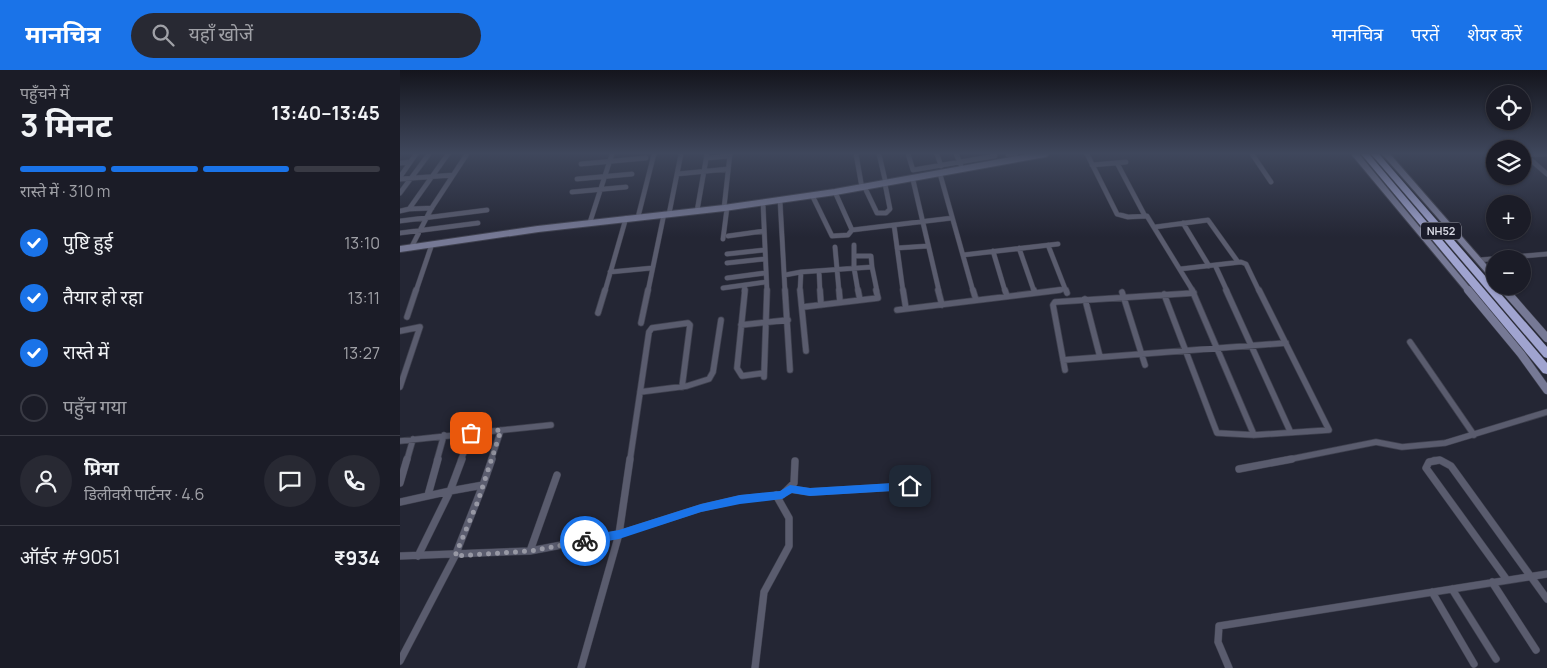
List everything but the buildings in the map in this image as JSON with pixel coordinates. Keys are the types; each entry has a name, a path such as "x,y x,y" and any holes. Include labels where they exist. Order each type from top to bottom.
{"highway":[{"name":"NH52","path":"1389,182 1547,370"},
{"name":"NH52","path":"1399,182 1547,354"}],"street":[{"path":"400,193 408,182"},
{"path":"408,210 428,182"},
{"path":"411,248 448,182"},
{"path":"590,222 603,182"},
{"path":"638,217 647,182"},
{"path":"641,323 652,268 675,182"},
{"path":"697,211 702,182"},
{"path":"727,182 725,238 764,231"},
{"path":"863,182 877,213 890,209 886,184"},
{"path":"400,249 590,222 725,208 900,182"},
{"path":"913,182 942,305"},
{"path":"942,182 976,300"},
{"path":"1101,182 1118,214 1128,217 1149,217 1194,293 1254,435"},
{"path":"1127,182 1145,216"},
{"path":"1378,182 1515,347 1547,390"},
{"path":"1410,182 1486,268"},
{"path":"572,192 626,187"},
{"path":"835,192 852,230"},
{"path":"812,195 832,236 841,237 848,235 852,230 922,220 952,218"},
{"path":"780,200 790,370"},
{"path":"745,285 737,368 739,375 747,377 764,375 766,282 763,202"},
{"path":"400,211 432,208"},
{"path":"400,221 487,210"},
{"path":"598,313 626,218"},
{"path":"1155,227 1205,220 1211,221 1238,262"},
{"path":"400,233 478,223"},
{"path":"1183,223 1212,265 1252,345 1290,431"},
{"path":"894,225 906,309"},
{"path":"407,317 432,244"},
{"path":"963,255 1058,244"},
{"path":"854,245 854,268 860,300"},
{"path":"897,310 1007,296 1066,291 1048,245"},
{"path":"897,248 928,246"},
{"path":"836,248 840,302"},
{"path":"1020,248 1035,293"},
{"path":"727,254 765,250"},
{"path":"994,251 1007,296"},
{"path":"1479,260 1547,254"},
{"path":"803,307 878,298 871,256 854,256"},
{"path":"727,263 765,259"},
{"path":"1164,294 1214,431 1219,434 1254,435 1290,431 1329,430 1246,264 1238,262 1180,270"},
{"path":"785,275 872,266"},
{"path":"610,272 652,268"},
{"path":"819,271 820,305"},
{"path":"801,272 806,351"},
{"path":"727,278 765,273"},
{"path":"723,288 766,282"},
{"path":"1065,370 1053,304 1058,300 1123,295 1194,293"},
{"path":"1123,295 1145,365"},
{"path":"1510,295 1547,338"},
{"path":"1085,299 1100,357"},
{"path":"640,392 682,387 701,383 709,379 713,372 721,320"},
{"path":"741,325 788,320"},
{"path":"581,668 619,534 650,330 688,323 690,325 682,387"},
{"path":"400,331 420,327 400,387"},
{"path":"1410,342 1474,435"},
{"path":"1064,360 1286,343"},
{"path":"1239,468 1376,442 1408,446 1445,443 1547,412"},
{"path":"400,442 444,435 551,425"},
{"path":"400,661 455,556 483,485 501,430"},
{"path":"418,556 450,491 471,433"},
{"path":"428,495 444,435"},
{"path":"400,483 413,439"},
{"path":"1507,580 1426,468 1428,462 1433,459 1443,460 1451,466 1547,599"},
{"path":"400,556 455,556 530,551 619,534 701,508 740,499 782,495 794,483 795,461"},
{"path":"530,551 557,475"},
{"path":"400,502 483,485"},
{"path":"790,489 810,492 910,486"},
{"path":"755,668 764,592 789,546 789,518 776,495"},
{"path":"1229,668 1218,638 1217,630 1219,626 1547,574"},
{"path":"1492,582 1536,650"},
{"path":"1452,589 1496,659"},
{"path":"1432,592 1474,664"}],"way so far":[{"path":"471,433 501,430 478,501 455,556 540,550 585,541"}],"route":[{"path":"585,541 619,534 701,508 740,499 782,495 790,489 810,492 832,489 910,486"}]}
